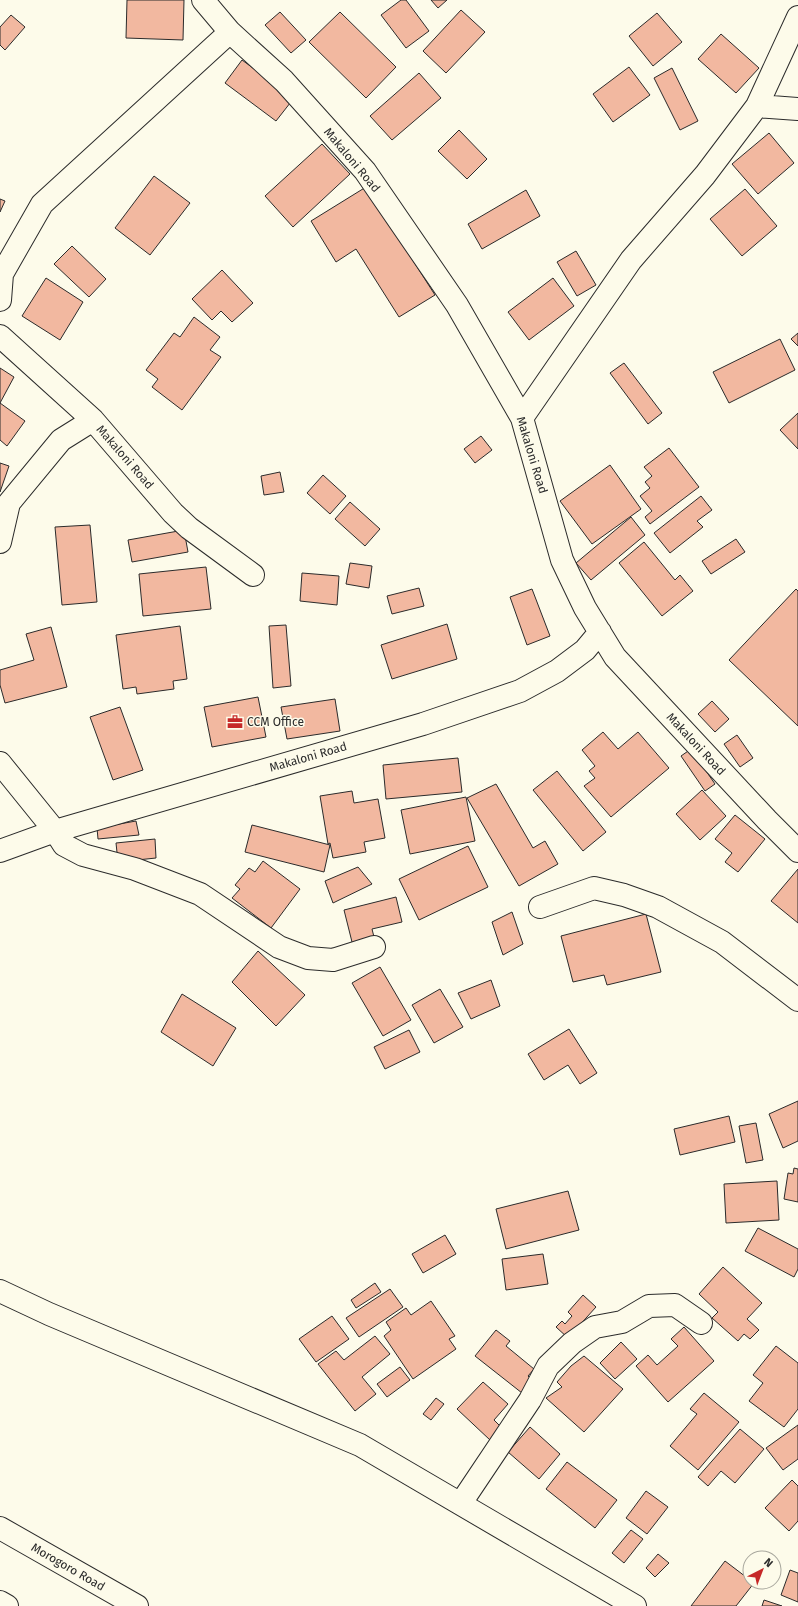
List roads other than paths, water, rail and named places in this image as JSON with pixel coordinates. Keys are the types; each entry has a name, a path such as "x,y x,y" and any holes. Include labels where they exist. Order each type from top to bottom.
{"main road":[{"name":"Makaloni Road","path":"203,0 230,32 284,81 364,171 457,305 522,418 562,560 585,608 615,657 767,820 798,851"},
{"path":"522,418 631,260 705,175 757,106 798,17"},
{"path":"0,300 2,274 42,204 230,32"},
{"path":"757,106 798,109"},
{"name":"Makaloni Road","path":"4,345 93,420 173,513 189,528 253,574"},
{"path":"0,542 9,503 61,440 93,420"},
{"name":"Makaloni Road","path":"0,851 55,831 423,724 520,691 557,671 585,650 600,632"},
{"path":"0,763 55,831 64,845 83,856 135,869 200,894 280,947 308,958 333,960 374,947"},
{"path":"540,907 594,888 624,895 658,907 722,942 798,1000"},
{"path":"0,1290 49,1314 360,1445 636,1606"},
{"path":"461,1503 530,1400 548,1366 572,1343 595,1328 622,1322 650,1306 675,1304 701,1323"},
{"name":"Morogoro Road","path":"0,1528 137,1606"},
{"path":"0,1602 7,1606"}],"place":[{"name":"CCM Office","path":"235,722"}]}
